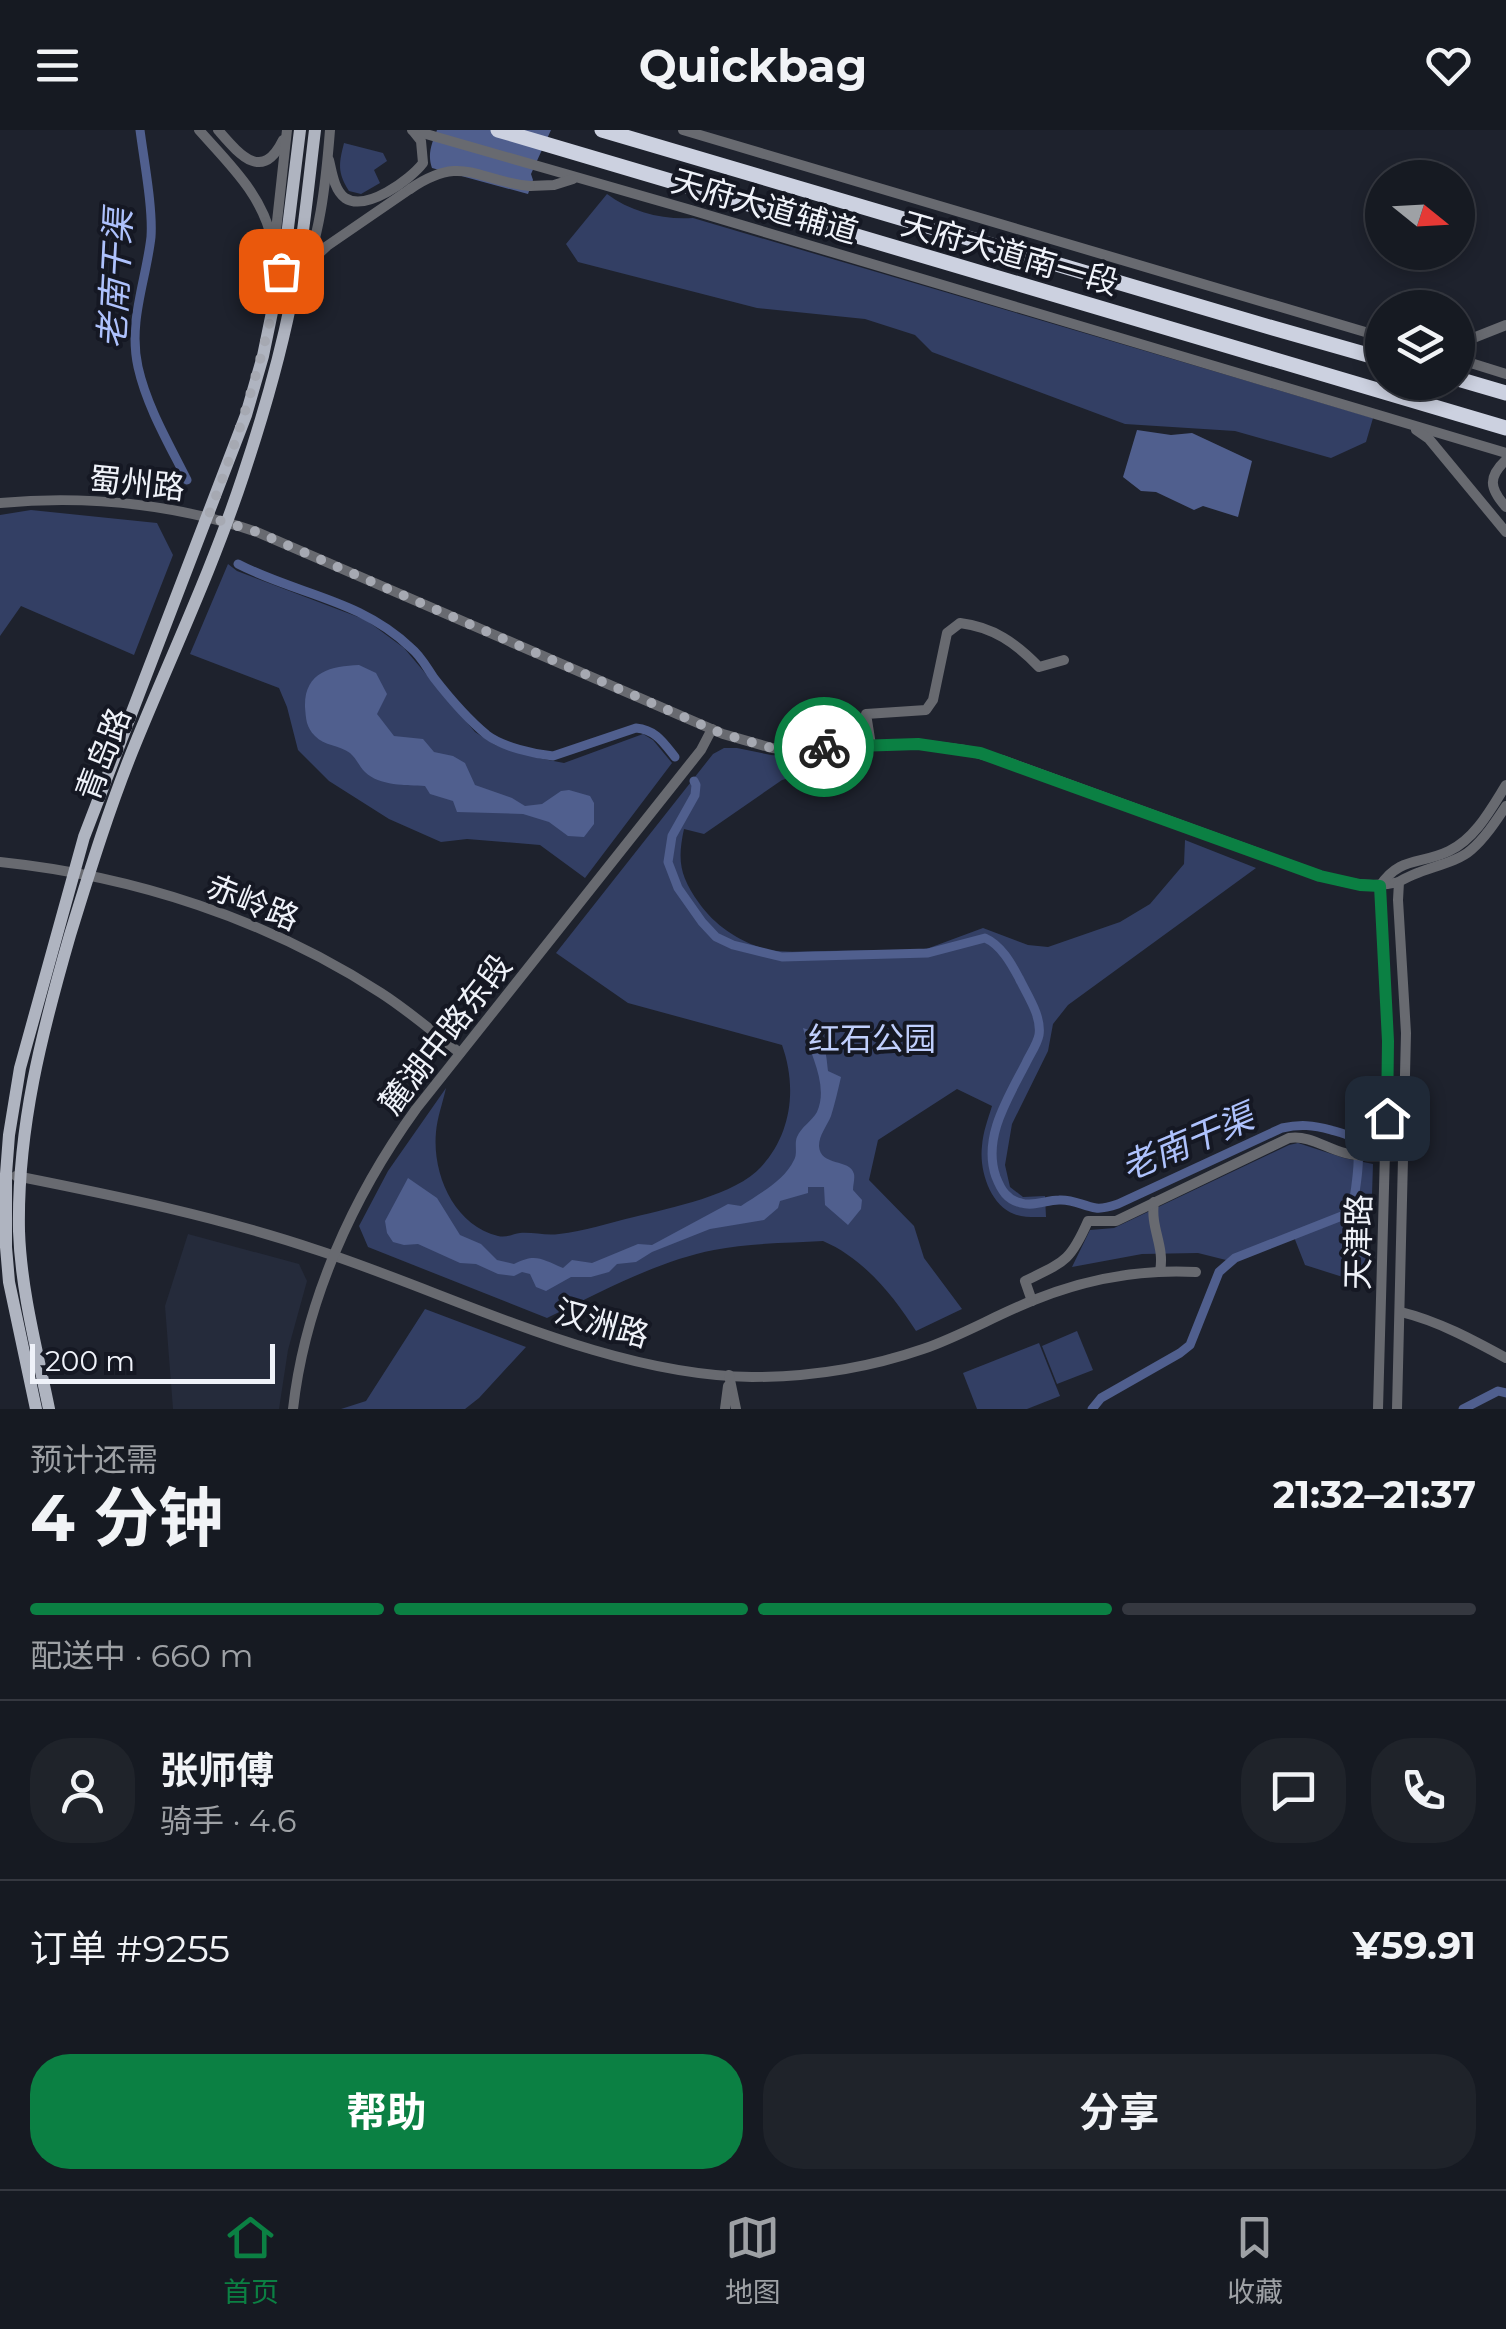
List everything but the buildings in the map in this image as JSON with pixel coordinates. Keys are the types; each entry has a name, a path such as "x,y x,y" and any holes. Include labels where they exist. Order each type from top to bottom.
{"highway":[{"name":"天府大道南一段","path":"498,130 1506,428"},
{"name":"天府大道南一段","path":"602,130 1365,354"},
{"path":"1475,384 1502,390"},
{"path":"1484,422 1506,438"}],"main road":[{"name":"青岛路","path":"81,873 227,522 260,420 291,302 314,130"},
{"name":"青岛路","path":"36,1409 9,1282 4,1208 9,1175 23,1137 34,1068 81,873 84,838 246,415 286,244 291,132"},
{"name":"青岛路","path":"9,1175 22,1282 49,1409"}],"street":[{"path":"199,130 258,200 274,250 276,298"},
{"path":"218,130 238,154 255,162 271,158 291,132"},
{"path":"291,302 310,262 330,130"},
{"path":"328,157 337,189 344,198 364,202 374,199 416,172 423,163 421,142 413,130"},
{"name":"天府大道辅道","path":"413,130 1506,456"},
{"name":"天府大道辅道","path":"683,130 1365,332"},
{"path":"274,250 291,132"},
{"path":"310,262 426,178 451,170 530,186 554,185 576,178"},
{"path":"1475,338 1506,326"},
{"path":"1475,364 1506,374"},
{"path":"1407,424 1429,438 1506,532"},
{"path":"1506,456 1492,479 1498,498 1506,506"},
{"name":"蜀州路","path":"0,503 105,502 179,510 227,522 712,730 772,748 934,745 980,753 1320,876 1360,885 1399,882"},
{"path":"871,745 866,714 926,710 932,700 946,633 960,624 980,626 1018,645 1038,667 1064,660"},
{"name":"麓湖中路东段","path":"293,1409 310,1329 334,1256 370,1181 402,1128 701,750 712,730"},
{"path":"1380,886 1391,870 1448,852 1464,842 1487,816 1506,785"},
{"path":"1399,882 1472,850 1506,806"},
{"name":"赤岭路","path":"0,862 81,873 168,896 263,930 382,994 460,1053"},
{"name":"天津路","path":"1397,1409 1406,1033 1399,882"},
{"name":"天津路","path":"1378,1409 1388,1041 1380,886"},
{"path":"1032,1300 1025,1281 1073,1253 1088,1222 1116,1221 1289,1138 1310,1138 1359,1155 1404,1156"},
{"name":"汉洲路","path":"9,1175 134,1200 334,1256 601,1351 662,1366 730,1375 824,1372 890,1359 927,1348 1070,1286 1160,1271 1196,1272"},
{"path":"1154,1202 1152,1224 1162,1254 1160,1271"},
{"path":"1401,1312 1468,1337 1506,1358"},
{"path":"725,1409 730,1375"},
{"path":"730,1375 736,1409"}],"shaded area":[{"path":"437,130 551,130 531,174 528,194 432,168 430,153"},
{"path":"1137,430 1171,435 1192,433 1252,461 1238,517 1203,506 1194,510 1156,492 1141,491 1123,477"},
{"path":"359,665 376,673 387,694 377,714 394,736 423,739 434,752 465,763 475,785 525,806 542,804 561,791 590,796 594,824 584,837 568,836 549,822 523,814 457,812 453,801 430,794 425,786 394,784 371,777 350,753 315,736 308,726 305,707 309,686 321,673"},
{"path":"803,1028 820,1039 828,1071 841,1077 819,1146 824,1157 847,1166 854,1174 853,1190 862,1200 861,1209 848,1225 825,1205 824,1187 808,1187 808,1193 780,1201 764,1220 710,1229 636,1262 617,1264 609,1272 591,1277 571,1277 546,1291 536,1287 530,1274 498,1274 476,1264 460,1263 418,1244 393,1242 387,1233 385,1221 408,1178 437,1198 460,1235 481,1244 497,1260 514,1264 533,1258 563,1268 572,1260 592,1263 638,1244 652,1245 728,1204 741,1206 771,1186 790,1167 797,1137 817,1112 820,1080"},
{"path":"188,1234 299,1264 307,1281 288,1350 279,1409 173,1409 165,1306"}],"green space":[{"path":"344,143 383,153 387,161 374,170 380,183 361,194 349,191 340,167"},
{"path":"607,194 648,214 693,218 1373,418 1366,442 1331,458 1235,431 1125,424 932,352 915,335 865,319 757,308 578,262 566,244"},
{"path":"31,510 157,523 173,555 134,655 21,606 0,636 0,515"},
{"path":"228,564 237,571 366,620 404,648 475,732 495,745 564,763 643,734 672,763 585,878 540,845 467,839 441,842 389,819 329,781 298,750 279,688 190,654"},
{"name":"红石公园","path":"724,748 849,762 782,780 704,834 684,829 682,868 699,903 729,932 769,950 918,950 983,928 1028,945 1048,947 1120,922 1150,904 1184,864 1185,840 1256,868 1068,1005 1053,1024 1048,1051 1012,1124 1005,1165 1010,1187 1023,1197 1045,1196 1046,1217 1014,1214 998,1203 984,1176 982,1155 992,1106 957,1089 878,1140 869,1180 914,1226 924,1258 962,1309 916,1331 876,1279 851,1257 823,1241 740,1246 693,1255 629,1279 547,1318 368,1247 359,1226 388,1171 446,1088 436,1132 442,1180 469,1221 498,1236 568,1233 683,1205 750,1177 771,1154 789,1109 789,1077 782,1045 628,1003 556,953 713,754"},
{"path":"1298,1143 1373,1164 1370,1257 1349,1279 1305,1265 1292,1232 1226,1260 1198,1253 1142,1254 1072,1267 1090,1230 1114,1228"},
{"path":"425,1309 526,1347 465,1409 341,1409 366,1401"},
{"path":"1077,1331 1093,1370 1057,1384 1042,1346"},
{"path":"1039,1343 1060,1396 1027,1409 977,1409 963,1373"}],"waterway":[{"name":"老南干渠","path":"140,130 151,237 136,318 135,350 147,396 187,480"},
{"name":"老南干渠","path":"238,564 350,608 391,632 418,655 474,723 501,743 553,756 636,728 654,734 675,757"},
{"name":"老南干渠","path":"694,781 695,795 672,836 668,862 678,888 716,937 782,957 928,953 985,938 1005,955 1033,1006 1039,1028 1037,1042 999,1118 992,1148 996,1177 1012,1200 1031,1204 1064,1200 1104,1208 1282,1128 1318,1127 1354,1139 1358,1163 1352,1212 1235,1258 1219,1272 1190,1345 1101,1398 1092,1409"},
{"name":"老南干渠","path":"1463,1409 1498,1391 1506,1393"}],"way so far":[{"path":"281,271 246,415 208,517 257,532 723,734 772,748 824,747"}],"route":[{"path":"824,747 918,744 980,753 1320,876 1380,886 1388,1041 1387,1118"}]}
